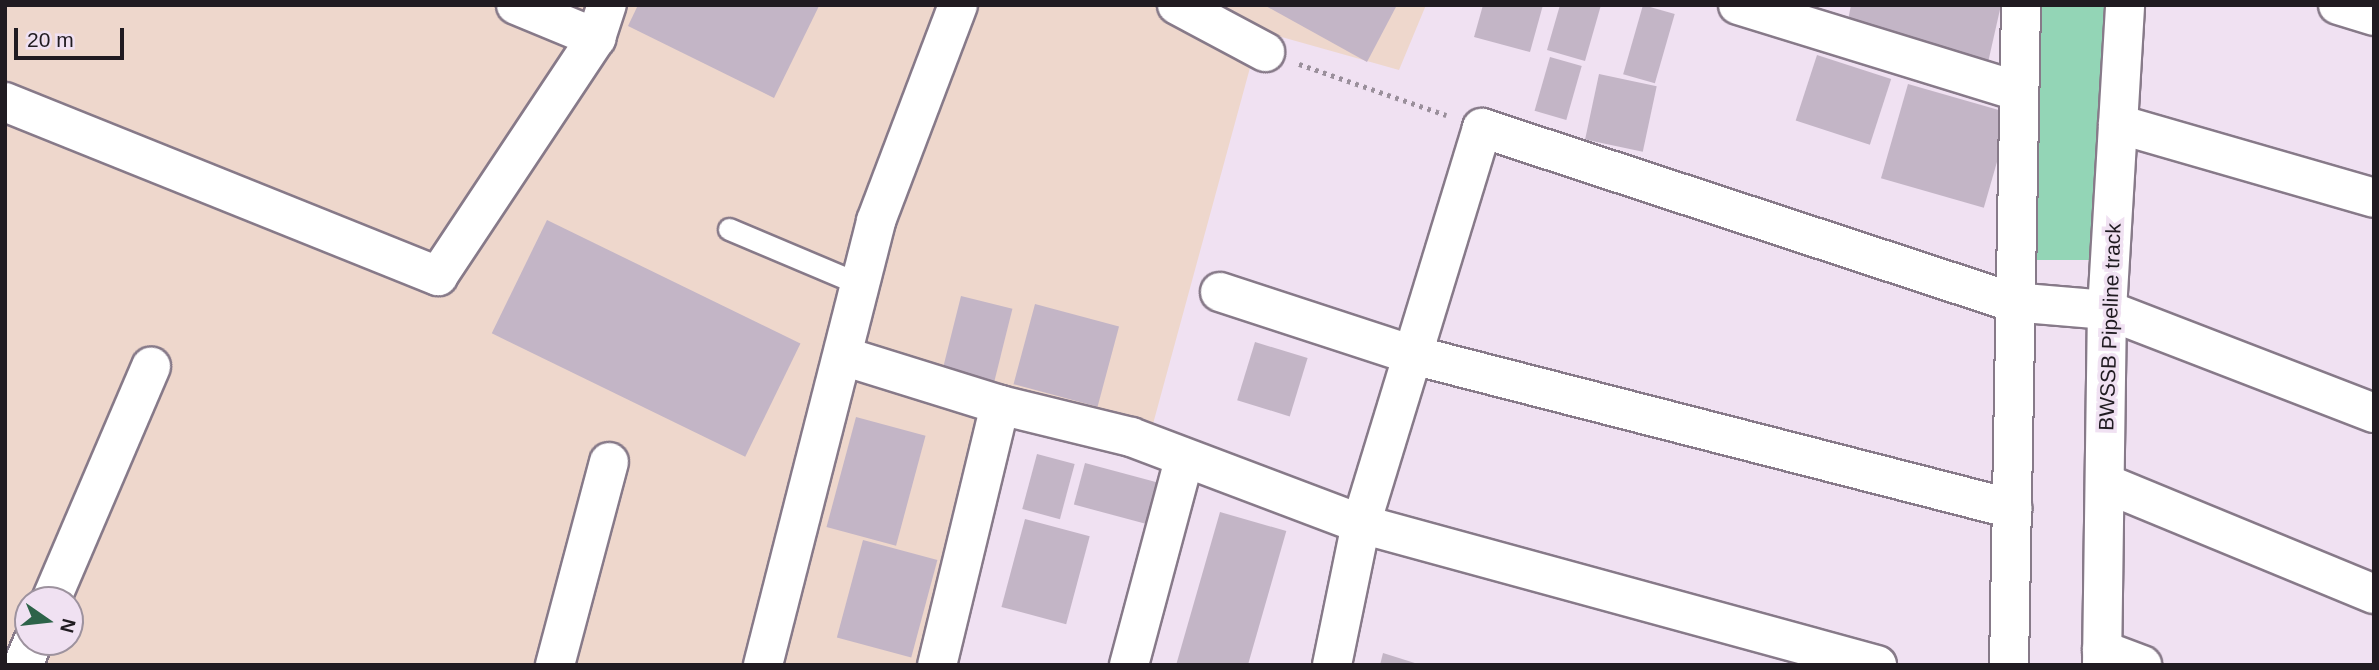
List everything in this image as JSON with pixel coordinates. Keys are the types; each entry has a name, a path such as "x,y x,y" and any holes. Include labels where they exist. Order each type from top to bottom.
{"street":[{"path":"5,102 438,276 601,22 516,5"},
{"path":"764,665 876,221 958,5"},
{"path":"1177,5 1265,52"},
{"path":"1738,5 2018,90"},
{"path":"2009,665 2013,509 2012,302 2021,5"},
{"name":"BWSSB Pipeline track","path":"2102,657 2107,484 2107,310 2125,5"},
{"path":"2338,5 2374,16"},
{"path":"2118,124 2374,198"},
{"path":"1332,665 1361,524 1482,128 2012,302 2107,310 2374,413"},
{"path":"1220,292 1413,355 2013,509"},
{"path":"844,356 1000,405 1131,437 1184,460 1361,524 1877,665"},
{"path":"57,586 151,367"},
{"path":"937,665 1000,405"},
{"path":"1129,665 1184,460"},
{"path":"555,665 609,462"},
{"path":"2107,484 2374,594"},
{"path":"2102,657 2142,665"}],"lane":[{"path":"729,229 859,284"}],"path":[{"path":"1265,52 1482,128"}],"shaded area":[{"path":"5,5 1426,5 1399,70 1260,31 1150,435 1007,393 948,665 5,665"}],"green space":[{"path":"2037,5 2110,5 2110,260 2037,260"}],"building":[{"path":"638,5 819,6 774,98 628,26"},
{"path":"1264,5 1397,5 1367,62"},
{"path":"1483,5 1543,5 1530,52 1474,37"},
{"path":"1560,5 1601,5 1585,61 1547,50"},
{"path":"1643,5 1675,14 1655,83 1623,74"},
{"path":"1851,5 2001,5 1987,67 1845,36"},
{"path":"1817,55 1891,79 1870,145 1796,121"},
{"path":"1550,57 1582,66 1566,120 1535,111"},
{"path":"1599,74 1657,86 1643,152 1585,140"},
{"path":"1908,84 2011,113 1984,208 1881,178"},
{"path":"547,220 800,344 745,457 492,333"},
{"path":"961,296 1012,309 993,386 942,374"},
{"path":"1035,304 1119,327 1098,407 1014,384"},
{"path":"1255,342 1308,358 1290,416 1237,400"},
{"path":"856,417 926,436 896,546 826,527"},
{"path":"1037,454 1075,464 1060,519 1022,509"},
{"path":"1085,463 1162,484 1151,525 1074,505"},
{"path":"1220,512 1286,531 1248,665 1176,665"},
{"path":"1025,519 1090,536 1066,624 1001,607"},
{"path":"863,540 937,560 911,657 837,638"},
{"path":"1383,653 1418,664 1418,665 1380,665"}]}
